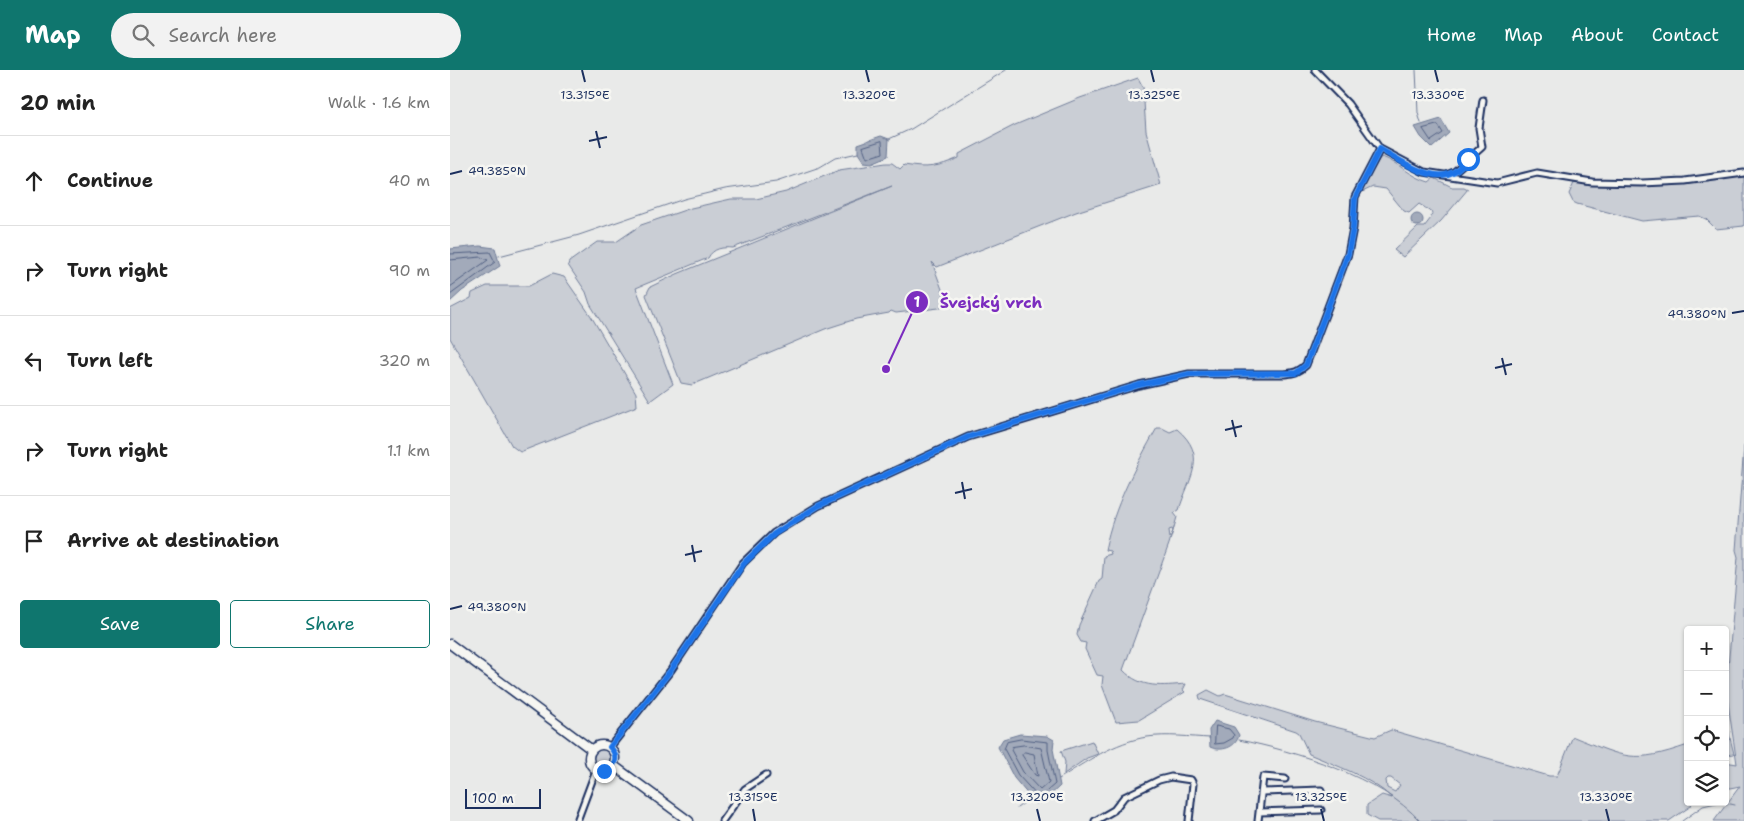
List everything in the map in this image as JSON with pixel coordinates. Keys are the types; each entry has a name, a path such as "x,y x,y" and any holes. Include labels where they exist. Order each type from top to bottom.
{"main road":[{"path":"450,644 592,750"},
{"path":"599,745 610,747 615,754 613,766 604,771 596,770 589,761 592,750 599,745"},
{"path":"613,766 689,821"}],"street":[{"path":"1315,70 1348,104 1380,149 1411,167 1444,176 1497,183 1515,177 1549,173 1592,182 1642,183 1685,181 1744,173"},
{"path":"1444,176 1454,172 1482,147 1479,128 1483,100"},
{"path":"610,747 671,670 744,563 774,534 818,506 968,437 1139,385 1189,374 1285,374 1296,373 1301,370 1306,365 1348,254 1353,228 1355,198 1380,149"},
{"path":"577,821 596,770"},
{"path":"722,821 745,789 766,776"},
{"path":"1094,821 1114,810 1124,797 1159,780 1171,777 1191,780 1193,784 1189,821"},
{"path":"1258,821 1263,777 1285,779"},
{"path":"1262,792 1321,790"},
{"path":"1259,812 1321,810"}],"shaded area":[{"path":"1138,78 1143,87 1146,131 1161,185 1076,212 937,267 932,262 947,303 939,308 896,313 891,311 889,313 856,319 825,329 692,385 681,383 646,295 650,287 677,274 892,186 733,248 719,249 708,258 636,288 673,384 650,401 568,265 569,262 597,242 616,242 641,225 691,208 731,199 756,199 786,192 839,170 886,163 892,163 900,169 904,165 926,167 944,163 959,158 959,154 1015,125 1080,98"},
{"path":"1382,157 1423,180 1429,182 1434,178 1452,187 1468,189 1441,221 1403,257 1394,250 1418,227 1424,227 1431,218 1432,212 1419,204 1409,213 1404,211 1386,189 1373,187 1360,193"},
{"path":"1744,175 1744,226 1716,229 1706,219 1699,216 1642,221 1577,204 1573,202 1569,194 1574,183 1659,184"},
{"path":"552,274 564,277 591,316 636,393 637,406 520,452 512,446 450,338 450,309 471,298 472,293 487,286 529,286"},
{"path":"1157,428 1170,432 1177,429 1187,439 1192,448 1194,467 1179,510 1174,513 1177,517 1173,531 1169,544 1123,670 1137,680 1152,685 1186,684 1183,690 1185,692 1139,720 1116,722 1102,685 1103,676 1097,675 1085,649 1086,643 1081,642 1077,635 1079,625 1099,581 1102,579 1104,556 1111,554 1110,551 1105,550 1120,502 1133,472","holes":["1172,529 1170,538 1169,530"]},
{"path":"1744,446 1744,821 1714,821 1725,806 1729,806 1729,801 1740,786 1729,788 1729,763 1737,764 1729,710 1729,657 1738,557 1736,550"},
{"path":"1208,690 1220,696 1225,694 1315,722 1375,737 1391,730 1549,776 1557,776 1574,737 1606,750 1630,756 1654,755 1684,746 1684,806 1691,806 1669,821 1378,821 1367,815 1367,805 1382,795 1392,798 1374,784 1309,754 1299,733 1296,731 1200,699 1199,695","holes":["1391,778 1400,785 1395,792 1387,788 1386,780"]},
{"path":"1729,734 1734,754 1729,755"},
{"path":"1092,741 1098,754 1087,758 1064,774 1065,762 1061,751"},
{"path":"598,748 606,748 612,754 612,762 606,768 598,768 592,762 592,754"}],"water":[{"path":"1441,119 1449,133 1432,148 1421,137 1415,127"},
{"path":"881,136 889,139 888,156 872,163 864,162 858,153 858,144"},
{"path":"1417,214 1423,220 1417,226 1411,220"},
{"path":"480,246 495,248 500,266 462,291 450,302 450,249"},
{"path":"1215,721 1234,727 1239,735 1235,743 1228,748 1210,747 1209,730"},
{"path":"1020,734 1047,736 1054,740 1053,749 1060,786 1045,800 1036,804 1014,778 998,747 1003,739"}],"waterway":[{"path":"889,139 911,129 1006,70"},
{"path":"1416,70 1418,113 1421,123"},
{"path":"499,256 579,235 684,199 725,189 776,182 820,167 835,158 858,153"},
{"path":"1059,779 1079,766 1123,743 1147,737 1163,736 1210,738"},
{"path":"1239,740 1285,751 1336,768 1383,791 1403,805 1420,821"},
{"path":"1017,808 1031,798"},
{"path":"1729,804 1735,805"},
{"path":"1682,821 1703,806"}],"place":[{"name":"Švejcký vrch","path":"886,369"}],"route":[{"path":"604,771 612,767 616,760 613,749 610,747 671,670 744,563 774,534 818,506 903,465 968,437 1042,414 1139,385 1189,374 1296,373 1306,365 1339,279 1348,254 1357,191 1380,149 1411,167 1444,176 1454,172 1468,159"}]}
